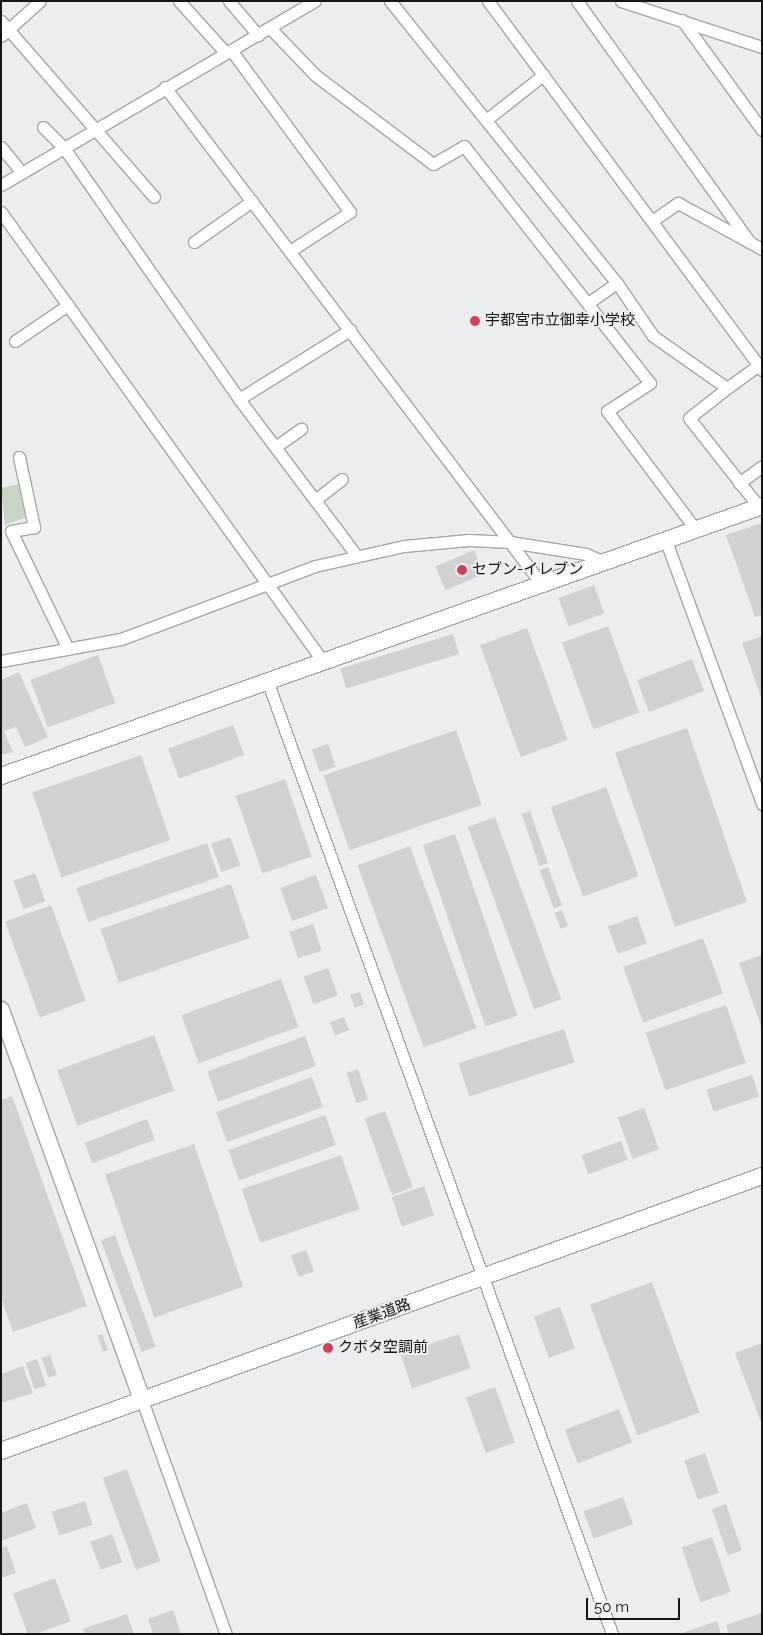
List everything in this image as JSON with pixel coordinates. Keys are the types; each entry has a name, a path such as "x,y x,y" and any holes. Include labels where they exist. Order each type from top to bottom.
{"street":[{"path":"40,1 4,28 98,128 154,197"},
{"path":"179,1 229,52 350,212 290,251"},
{"path":"229,1 258,35"},
{"path":"1,185 165,87 316,1"},
{"path":"390,1 618,283 653,336 728,388"},
{"path":"1,776 542,586 760,507 739,484 689,418 728,388 760,368 488,1"},
{"path":"577,1 750,243"},
{"path":"621,1 656,7 682,20 762,47"},
{"path":"682,20 762,130"},
{"path":"270,28 315,75 433,164 464,146 650,383 607,411 696,530"},
{"path":"486,120 543,75"},
{"path":"165,87 542,586"},
{"path":"43,127 64,148 239,399 356,555"},
{"path":"1,147 22,173"},
{"path":"194,242 252,202"},
{"path":"652,221 678,203 762,250"},
{"path":"1,212 324,663"},
{"path":"588,303 618,283"},
{"path":"15,341 68,305"},
{"path":"239,399 350,330"},
{"path":"275,447 301,429"},
{"path":"19,457 34,527 6,532 66,647"},
{"path":"739,484 762,466"},
{"path":"316,500 342,480"},
{"path":"1,661 66,647 121,639 267,583 356,555 469,540 510,542 586,554 606,563"},
{"path":"666,541 762,804"},
{"path":"268,682 612,1634"},
{"path":"1,1010 8,1050 142,1400 226,1634"},
{"name":"産業道路","path":"1,1451 762,1176"}],"green space":[{"path":"20,484 27,517 5,525 1,488"}],"building":[{"path":"762,523 762,615 755,617 726,535"},
{"path":"474,550 484,574 445,590 435,566"},
{"path":"594,585 604,613 569,626 558,598"},
{"path":"608,626 639,712 593,729 562,643"},
{"path":"527,628 568,740 521,757 480,645"},
{"path":"453,634 459,654 346,689 340,668"},
{"path":"762,636 762,697 761,697 742,643"},
{"path":"98,655 115,703 48,728 30,680"},
{"path":"692,659 704,691 649,712 637,680"},
{"path":"19,672 48,737 25,747 16,727 4,731 13,752 1,755 1,680"},
{"path":"233,725 244,755 179,779 168,749"},
{"path":"687,728 747,902 675,927 615,753"},
{"path":"456,730 482,805 349,850 324,776"},
{"path":"328,744 336,767 320,772 312,750"},
{"path":"141,755 170,840 62,878 32,792"},
{"path":"285,779 312,857 263,873 236,796"},
{"path":"606,787 638,876 583,896 551,807"},
{"path":"530,811 548,863 539,866 521,814"},
{"path":"495,817 561,999 534,1009 468,827"},
{"path":"455,834 518,1016 485,1027 423,845"},
{"path":"230,837 240,865 221,872 211,844"},
{"path":"207,843 219,877 88,922 77,888"},
{"path":"410,846 476,1028 424,1047 357,865"},
{"path":"548,867 562,906 554,909 540,870"},
{"path":"35,873 45,901 24,909 13,881"},
{"path":"316,875 328,908 292,921 280,888"},
{"path":"231,884 250,938 119,983 101,929"},
{"path":"51,905 86,1001 40,1018 5,922"},
{"path":"562,910 568,926 561,929 555,913"},
{"path":"637,916 647,943 618,954 608,927"},
{"path":"313,924 322,951 298,958 289,932"},
{"path":"703,938 723,993 643,1023 623,967"},
{"path":"762,955 762,1026 761,1026 739,963"},
{"path":"328,968 338,995 313,1004 304,977"},
{"path":"281,979 298,1027 199,1063 181,1015"},
{"path":"360,992 364,1004 355,1008 350,995"},
{"path":"726,1005 746,1063 665,1090 646,1033"},
{"path":"344,1017 349,1030 335,1035 330,1022"},
{"path":"564,1029 575,1062 469,1097 458,1063"},
{"path":"154,1035 174,1090 77,1126 57,1070"},
{"path":"305,1036 316,1066 218,1102 207,1072"},
{"path":"358,1069 368,1099 356,1103 347,1073"},
{"path":"752,1075 759,1097 713,1112 706,1090"},
{"path":"312,1077 323,1107 227,1142 216,1112"},
{"path":"12,1096 87,1306 13,1332 1,1298 1,1100"},
{"path":"644,1108 659,1149 633,1159 618,1118"},
{"path":"385,1111 413,1187 392,1195 364,1119"},
{"path":"325,1115 336,1145 239,1180 228,1150"},
{"path":"147,1119 155,1140 92,1164 84,1143"},
{"path":"621,1141 628,1160 588,1174 582,1155"},
{"path":"194,1144 243,1287 154,1317 105,1175"},
{"path":"341,1155 360,1209 260,1243 242,1189"},
{"path":"424,1186 434,1215 402,1226 392,1197"},
{"path":"115,1235 156,1347 142,1352 101,1240"},
{"path":"306,1250 314,1272 299,1277 291,1255"},
{"path":"652,1282 700,1413 638,1435 590,1305"},
{"path":"560,1307 575,1348 549,1358 534,1317"},
{"path":"102,1334 108,1350 103,1352 97,1336"},
{"path":"459,1334 471,1368 412,1388 400,1354"},
{"path":"762,1343 762,1425 735,1353"},
{"path":"50,1355 57,1375 48,1378 41,1358"},
{"path":"37,1359 46,1385 35,1389 26,1363"},
{"path":"23,1366 33,1393 1,1403 1,1374"},
{"path":"495,1387 515,1442 486,1453 466,1398"},
{"path":"619,1409 632,1443 578,1463 565,1430"},
{"path":"705,1453 719,1493 698,1500 684,1460"},
{"path":"127,1469 161,1561 136,1570 103,1478"},
{"path":"623,1497 633,1524 593,1539 584,1511"},
{"path":"85,1501 93,1525 59,1536 52,1512"},
{"path":"27,1503 36,1528 1,1541 1,1513"},
{"path":"726,1504 742,1550 728,1555 712,1509"},
{"path":"112,1534 122,1562 101,1570 90,1542"},
{"path":"712,1537 731,1592 701,1602 682,1547"},
{"path":"7,1546 16,1573 1,1578 1,1548"},
{"path":"55,1578 71,1621 36,1634 27,1634 13,1593"},
{"path":"173,1610 181,1634 153,1634 148,1619"},
{"path":"762,1613 762,1634 729,1634 726,1625"},
{"path":"127,1614 134,1634 85,1634 83,1629"},
{"path":"717,1621 721,1634 682,1634 682,1633"}],"place":[{"name":"宇都宮市立御幸小学校","path":"475,321"},
{"name":"セブン-イレブン","path":"462,570"},
{"name":"クボタ空調前","path":"328,1348"}]}
